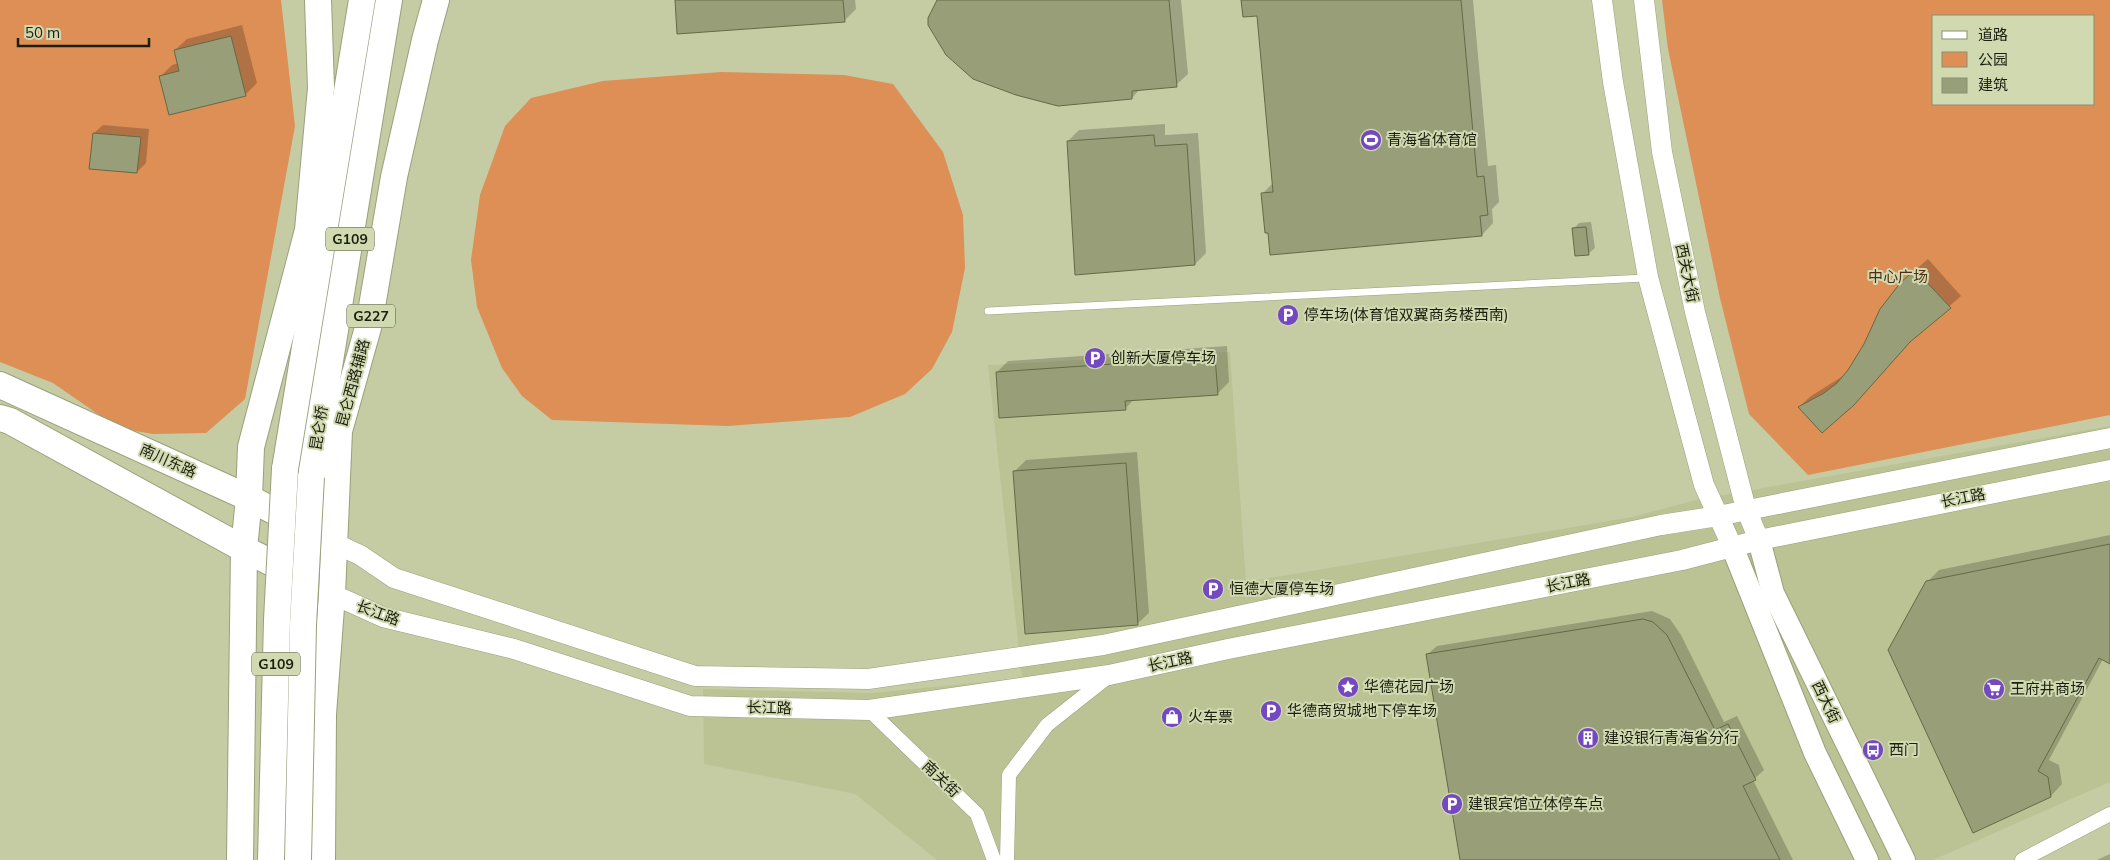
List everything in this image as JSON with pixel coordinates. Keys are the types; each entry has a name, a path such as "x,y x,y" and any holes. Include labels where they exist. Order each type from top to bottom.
{"highway":[{"path":"240,860 244,549 251,447 308,230 321,88 318,0"},
{"name":"昆仑桥","path":"271,860 277,620 285,469 362,0"},
{"name":"昆仑桥","path":"298,860 303,625 311,477 389,0"},
{"name":"昆仑西路辅路","path":"322,860 323,714 332,594 339,431 370,324 394,177 436,0"},
{"name":"南川东路","path":"0,385 249,498 334,543"},
{"path":"0,418 10,421 244,549"},
{"name":"长江路","path":"244,549 332,594"}],"main road":[{"path":"1602,0 1613,82 1648,277 1704,484 1732,546"},
{"name":"西关大街","path":"1644,0 1662,152 1695,312 1746,509 1759,540"},
{"name":"长江路","path":"334,543 360,555 394,578 695,676 868,679 1103,645 1661,525 1718,516 2110,438"},
{"name":"长江路","path":"332,594 383,618 514,649 690,706 869,710 1109,675 1682,560 1759,540 2110,470"},
{"name":"西大街","path":"1759,540 1773,593 1904,860"},
{"name":"西大街","path":"1732,546 1815,753 1867,860"}],"street":[{"path":"1007,860 1009,775 1047,725 1109,675"},
{"name":"南关街","path":"869,710 977,814 994,860"},
{"path":"2022,860 2110,814"}],"lane":[{"path":"988,311 1648,277"}],"shaded area":[{"path":"1230,352 1246,582 1632,517 1696,500 2110,426 2110,782 1933,860 937,860 855,794 704,764 703,689 873,693 1022,678 988,365"}],"green space":[{"path":"0,0 281,0 295,126 245,399 206,433 153,434 118,428 53,383 0,362"},
{"name":"中心广场","path":"1662,0 2110,0 2110,415 1808,475 1749,414 1720,298 1668,49"},
{"path":"721,72 844,75 893,84 943,152 963,215 965,268 952,332 932,369 905,394 850,417 728,426 552,420 522,396 502,368 477,307 471,260 480,195 505,126 531,98 603,81"}],"building":[{"path":"675,0 843,0 845,22 677,34"},
{"path":"937,0 1169,0 1177,87 1132,91 1132,99 1058,106 1016,95 973,79 946,55 928,25 928,18"},
{"name":"青海省体育馆","path":"1241,0 1461,0 1477,177 1484,176 1488,215 1480,216 1482,236 1270,255 1268,233 1265,233 1261,193 1273,192 1257,16 1243,17"},
{"path":"231,36 246,96 169,115 159,76 179,71 174,50"},
{"path":"93,133 141,137 137,173 89,169"},
{"path":"1154,135 1155,146 1187,144 1195,265 1075,275 1067,141"},
{"path":"1586,227 1589,255 1575,256 1572,228"},
{"path":"1915,270 1951,308 1910,342 1854,405 1822,433 1798,407 1824,393 1837,383 1848,370 1864,344 1880,309 1901,282"},
{"path":"1215,357 1218,395 1125,401 1126,410 999,418 996,372"},
{"path":"1126,463 1138,625 1025,634 1013,471"},
{"name":"王府井商场","path":"2110,544 2110,664 2099,658 2038,771 2048,777 2051,797 1973,833 1888,650 1926,581"},
{"name":"建设银行青海省分行","path":"1643,619 1653,622 1667,635 1715,730 1728,724 1756,780 1743,786 1780,860 1460,860 1426,654"}],"place":[{"name":"青海省体育馆","path":"1371,140"},
{"name":"停车场(体育馆双翼商务楼西南)","path":"1288,315"},
{"name":"创新大厦停车场","path":"1095,358"},
{"name":"恒德大厦停车场","path":"1213,589"},
{"name":"华德花园广场","path":"1348,687"},
{"name":"王府井商场","path":"1994,689"},
{"name":"华德商贸城地下停车场","path":"1271,711"},
{"name":"火车票","path":"1172,717"},
{"name":"建设银行青海省分行","path":"1588,738"},
{"name":"西门","path":"1873,750"},
{"name":"建银宾馆立体停车点","path":"1452,804"}]}
